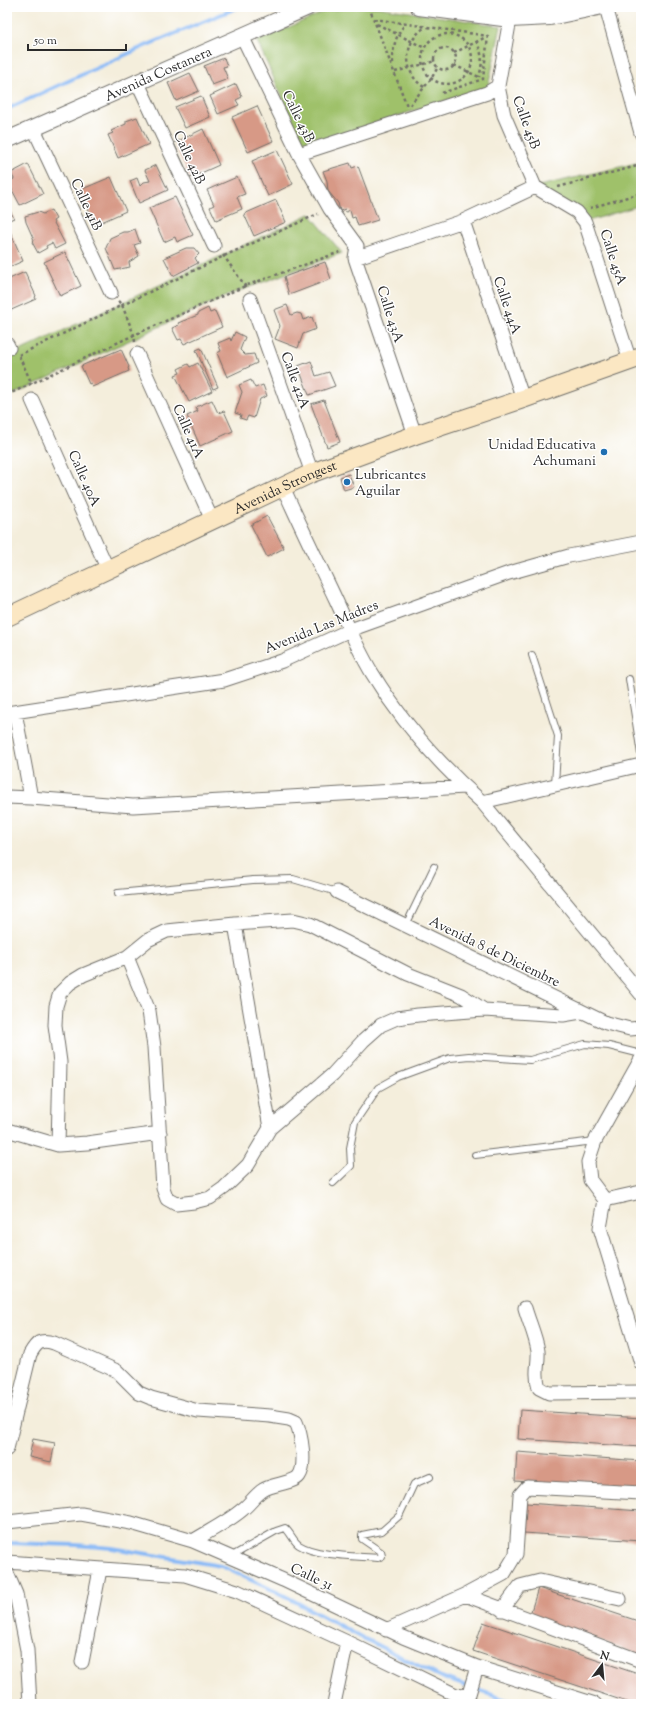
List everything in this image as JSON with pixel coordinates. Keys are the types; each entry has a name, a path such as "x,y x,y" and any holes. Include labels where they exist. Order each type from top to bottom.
{"main road":[{"name":"Avenida Strongest","path":"7,616 108,570 312,473 414,435 523,399 635,359"}],"street":[{"name":"Avenida Costanera","path":"7,140 308,7"},
{"path":"419,7 510,19 550,17 598,7"},
{"path":"606,7 641,133"},
{"name":"Calle 45B","path":"510,19 498,86 504,115 539,189"},
{"name":"Calle 43B","path":"242,36 299,154 330,209"},
{"name":"Calle 42B","path":"137,82 214,246"},
{"path":"299,154 410,113 487,93 498,86"},
{"name":"Calle 41B","path":"34,129 111,293"},
{"path":"356,252 463,221 539,189"},
{"name":"Calle 45A","path":"539,189 577,212 585,222 635,359"},
{"name":"Calle 43A","path":"330,209 356,252 414,435"},
{"name":"Calle 44A","path":"463,221 523,399"},
{"name":"Calle 42A","path":"250,299 312,473"},
{"name":"Calle 41A","path":"137,354 212,520"},
{"name":"Calle 40A","path":"32,400 108,570"},
{"path":"283,487 350,630 372,672 392,704 410,727 465,787 482,802 641,994"},
{"name":"Avenida Las Madres","path":"11,713 224,680 282,661 350,630 509,573 568,556 641,542"},
{"path":"11,713 31,798"},
{"path":"482,802 641,765"},
{"path":"7,798 31,798 132,806 465,787"},
{"name":"Avenida 8 de Diciembre","path":"337,892 606,1024 630,1029 641,1028"},
{"path":"58,1145 60,1062 55,1025 56,1006 60,993 70,983 83,975 127,957 148,940 167,931 293,920 310,924 408,974 461,995 484,1010"},
{"path":"235,924 270,1128"},
{"path":"127,957 149,1010 154,1047 163,1188 167,1199 176,1204 210,1198 224,1188 248,1165 270,1128 332,1075 363,1041 381,1025 396,1018 418,1014 484,1010 563,1015 582,1012"},
{"path":"641,1059 595,1141 588,1162 590,1180 604,1200 600,1228 641,1363"},
{"path":"7,1130 58,1145 87,1143 160,1133"},
{"path":"604,1200 641,1192"},
{"path":"525,1308 538,1350 536,1378 539,1388 548,1393 641,1394 641,1392"},
{"path":"7,1449 30,1354 36,1344 45,1340 117,1371 139,1393 151,1398 198,1411 270,1416 289,1419 296,1422 300,1429 302,1452 302,1467 300,1475 295,1480 273,1485 262,1491 242,1510 193,1541"},
{"path":"386,1630 465,1595 504,1574 516,1554 520,1495 527,1487 641,1493"},
{"name":"Calle 31","path":"7,1522 81,1514 131,1523 193,1541 283,1580 386,1630 473,1679 595,1704"},
{"path":"7,1562 100,1570 185,1575 237,1591 456,1695 463,1696 469,1694 473,1679"},
{"path":"82,1662 100,1570"},
{"path":"7,1573 16,1594 27,1650 30,1704"},
{"path":"502,1610 520,1586 540,1580 620,1599"},
{"path":"465,1595 641,1662"},
{"path":"334,1704 347,1642"}],"lane":[{"path":"532,655 558,736 555,784"},
{"path":"629,679 641,754"},
{"path":"406,925 434,867"},
{"path":"118,893 253,880 293,879 337,892"},
{"path":"333,1183 351,1166 350,1148 355,1122 378,1088 398,1077 450,1058 468,1056 530,1060 585,1044 609,1046 641,1054"},
{"path":"475,1155 595,1141"},
{"path":"230,1557 276,1531 285,1528 290,1532 297,1543 309,1550 378,1558 382,1556 381,1552 362,1538 362,1535 382,1531 399,1516 414,1484 430,1477"}],"path":[{"path":"369,7 410,113"},
{"path":"374,19 488,36"},
{"path":"376,24 425,48"},
{"path":"393,67 393,54 398,35 402,27 407,24"},
{"path":"424,87 412,76 409,68 408,54 412,41 418,31 427,26"},
{"path":"445,34 454,36 462,39 468,46 472,59 468,72 459,81 447,84 439,83 431,79 422,65 422,56 425,48 430,41 437,36 445,34"},
{"path":"454,53 488,36"},
{"path":"483,79 488,36"},
{"path":"476,41 482,58 480,77"},
{"path":"447,48 454,53 456,58 452,67 445,70 438,67 435,61 435,54 440,49 447,48"},
{"path":"395,72 435,61"},
{"path":"454,65 483,79"},
{"path":"410,113 424,87 438,67"},
{"path":"437,95 483,79"},
{"path":"410,113 415,104"},
{"path":"539,189 641,165"},
{"path":"577,212 641,193"},
{"path":"32,400 32,384 12,352 122,305 224,256 330,209"},
{"path":"7,395 134,335 245,286 356,252"},
{"path":"224,256 245,286 250,299"},
{"path":"122,305 134,335"}],"green space":[{"path":"358,7 377,7 501,26 488,87 304,146 257,41 326,11"},
{"path":"641,162 641,205 585,222 535,187"},
{"path":"310,214 342,253 228,295 7,397 7,357"}],"building":[{"path":"224,58 227,66 223,67 228,79 212,85 204,66"},
{"path":"190,73 199,91 176,101 168,83"},
{"path":"236,84 242,97 236,100 239,105 218,114 210,96"},
{"path":"201,96 210,117 185,128 175,107"},
{"path":"257,106 273,141 248,152 232,117"},
{"path":"137,117 149,144 118,158 108,135 113,133 111,131 126,124 126,121"},
{"path":"203,129 219,165 190,178 174,143"},
{"path":"277,150 293,184 268,196 252,161"},
{"path":"350,163 352,168 358,166 378,220 358,226 355,217 352,218 350,210 346,212 345,209 340,211 338,203 328,191 327,181 323,171"},
{"path":"28,164 43,194 20,205 8,182 14,179 11,173"},
{"path":"156,165 168,190 139,203 130,181 137,178 140,186 144,182 150,181 145,170"},
{"path":"111,177 126,211 95,225 80,190"},
{"path":"237,177 245,194 237,197 242,209 216,220 210,207 214,205 207,190"},
{"path":"175,197 193,235 177,242 175,237 164,242 149,208"},
{"path":"276,200 286,222 254,236 244,214"},
{"path":"7,205 14,218 7,221"},
{"path":"51,210 56,219 53,221 65,244 55,249 52,243 38,253 32,242 34,240 25,216 38,212 43,214"},
{"path":"9,229 23,261 7,268 7,230"},
{"path":"135,229 140,243 134,245 139,256 129,262 130,267 115,270 106,248 110,238 123,232 128,232"},
{"path":"186,248 194,248 199,254 195,258 198,263 173,276 164,258"},
{"path":"65,252 81,286 60,296 44,262"},
{"path":"325,262 331,279 289,295 284,277"},
{"path":"25,272 36,299 9,311 7,307 7,280"},
{"path":"287,305 291,315 297,313 301,314 303,320 312,317 316,329 303,334 298,348 275,339 280,326 274,310"},
{"path":"208,308 210,313 215,311 222,327 184,344 181,339 178,340 172,328 179,325 178,323 198,315 198,313"},
{"path":"235,332 245,337 240,350 245,355 254,354 257,363 227,377 217,353 221,351 218,343 230,338 231,341"},
{"path":"201,348 218,387 213,389 196,350"},
{"path":"121,349 129,367 129,371 92,387 91,383 89,384 81,366"},
{"path":"311,361 316,376 329,372 335,386 309,395 298,366"},
{"path":"198,363 212,391 189,402 175,375 180,373 178,369 188,364 190,367"},
{"path":"251,380 255,388 263,385 267,396 260,399 254,418 248,416 246,420 240,418 241,415 235,413 242,392 239,385"},
{"path":"212,400 218,413 224,411 233,431 200,446 187,416 198,411 196,407"},
{"path":"324,400 340,442 327,447 311,404"},
{"name":"Lubricantes Aguilar","path":"349,474 354,487 344,490 340,477"},
{"path":"267,516 284,548 267,557 251,525"},
{"path":"520,1410 641,1418 641,1447 518,1439"},
{"path":"33,1439 55,1443 51,1462 29,1457"},
{"path":"517,1452 641,1461 641,1490 515,1481"},
{"path":"526,1503 641,1511 641,1541 524,1533"},
{"path":"538,1588 641,1622 641,1655 529,1618"},
{"path":"483,1622 641,1675 641,1704 633,1704 473,1651"}],"waterway":[{"path":"7,109 145,46 239,7"},
{"path":"7,1543 76,1545 112,1548 221,1566 283,1595 359,1636 441,1677 517,1704"}],"place":[{"name":"Unidad Educativa Achumani","path":"604,452"},
{"name":"Lubricantes Aguilar","path":"347,482"}]}
